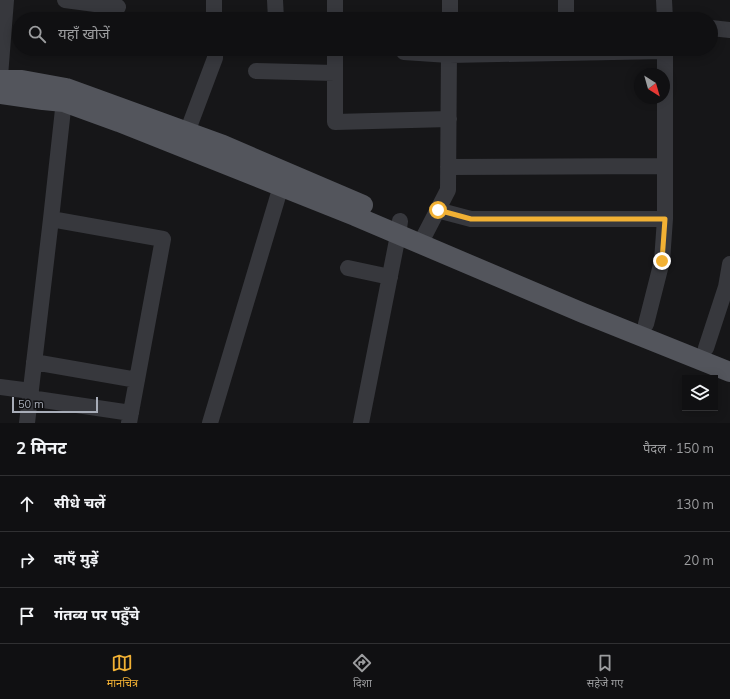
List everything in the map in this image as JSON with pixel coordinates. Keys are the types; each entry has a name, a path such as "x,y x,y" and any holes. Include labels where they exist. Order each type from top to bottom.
{"main road":[{"path":"0,80 22,80 185,139 281,186 399,228"},
{"path":"0,94 65,95"},
{"path":"185,139 223,145 399,228 582,298 730,357"},
{"path":"423,238 583,313 730,372"}],"street":[{"path":"0,76 6,0"},
{"path":"65,0 118,7"},
{"path":"214,0 214,12"},
{"path":"275,0 276,12"},
{"path":"334,0 334,12"},
{"path":"450,0 450,12"},
{"path":"566,0 566,12"},
{"path":"664,0 664,12"},
{"path":"718,29 730,30"},
{"path":"185,139 215,56"},
{"path":"335,56 335,122 449,119"},
{"path":"423,238 448,190 449,56"},
{"path":"646,324 662,261 665,219 665,56"},
{"path":"256,71 335,73"},
{"path":"27,423 65,95"},
{"path":"448,167 665,166"},
{"path":"210,423 281,186"},
{"path":"438,210 471,219 665,219"},
{"path":"0,386 30,395 130,418 163,239 51,219"},
{"path":"361,423 399,228"},
{"path":"706,348 728,288 730,264"},
{"path":"348,268 390,277"},
{"path":"34,362 137,380"}],"route":[{"path":"438,210 471,219 665,219 662,261"}]}
